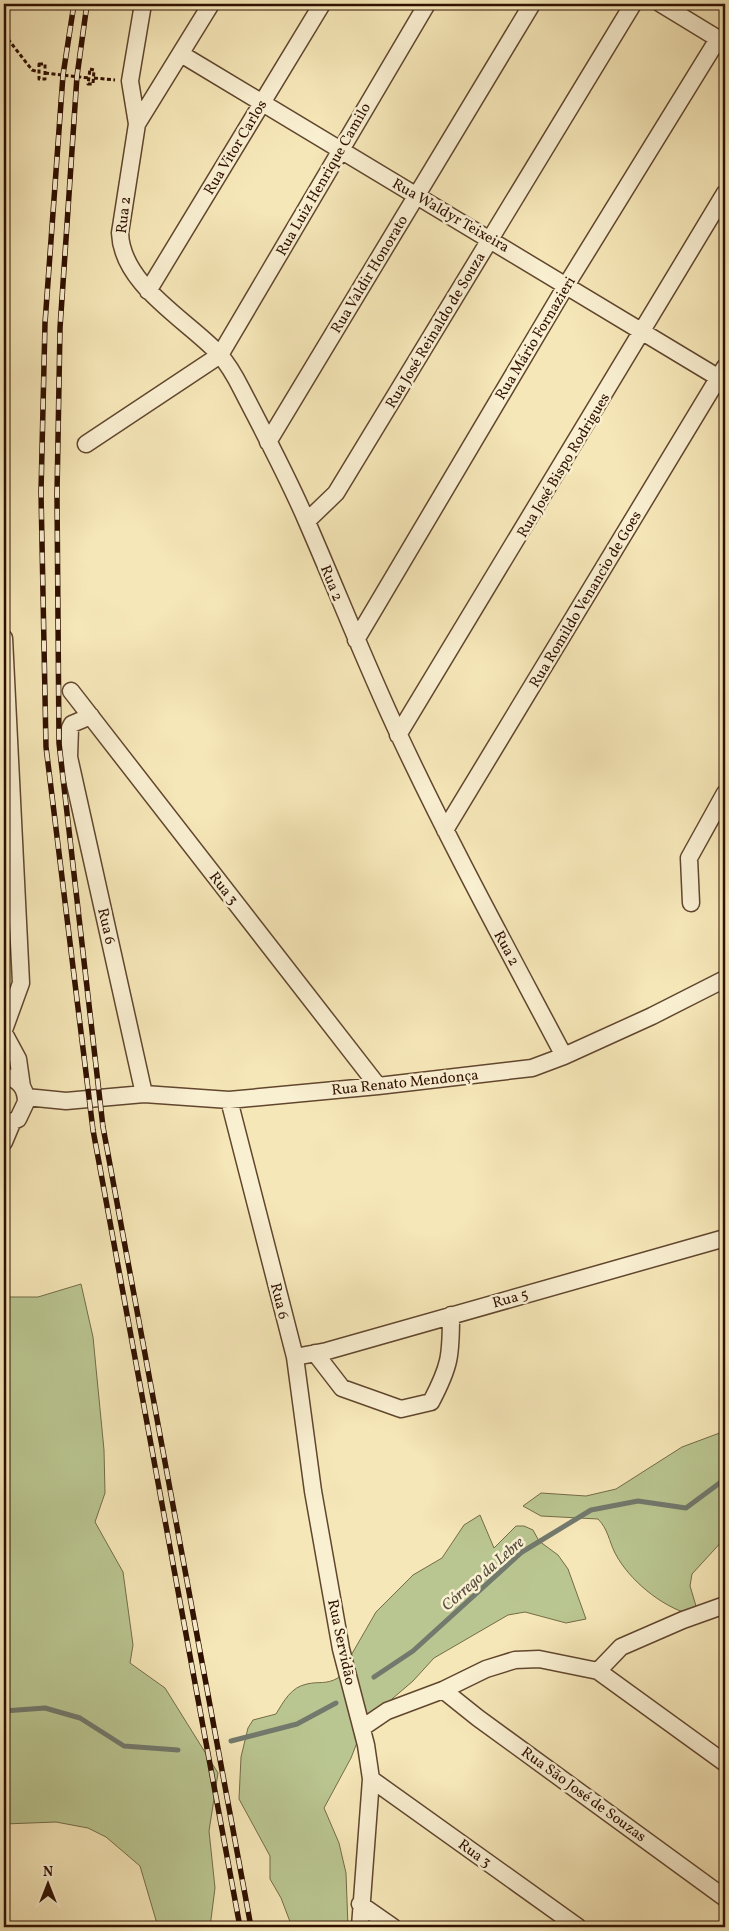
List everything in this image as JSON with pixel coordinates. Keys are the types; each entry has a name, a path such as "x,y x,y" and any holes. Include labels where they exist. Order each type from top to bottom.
{"street":[{"path":"137,124 130,81 142,4"},
{"path":"137,124 211,4"},
{"name":"Rua Vitor Carlos","path":"148,291 322,4"},
{"name":"Rua Luiz Henrique Camilo","path":"220,355 339,150 427,4"},
{"name":"Rua Valdir Honorato","path":"268,442 532,4"},
{"name":"Rua José Reinaldo de Souza","path":"307,521 336,493 633,4"},
{"path":"661,4 721,41"},
{"name":"Rua Mário Fornazieri","path":"356,640 567,284 721,41"},
{"name":"Rua Waldyr Teixeira","path":"181,54 339,150 491,238 644,332 722,373"},
{"name":"Rua 2","path":"137,124 120,233 120,247 125,260 148,291 220,355 238,382 307,521 398,735 445,830 564,1056"},
{"name":"Rua José Bispo Rodrigues","path":"398,735 644,332 725,193"},
{"path":"86,444 220,355"},
{"name":"Rua Romildo Venancio de Goes","path":"445,830 722,373"},
{"path":"4,638 21,983 4,1031 18,1059 24,1092 4,1142"},
{"name":"Rua 3","path":"71,691 378,1086"},
{"name":"Rua 6","path":"91,716 72,724 70,728 69,758 144,1094"},
{"path":"691,903 689,858 725,793"},
{"name":"Rua Renato Mendonça","path":"13,1120 66,1101 144,1094 229,1100 378,1086 532,1068 564,1056 725,979"},
{"path":"4,1076 18,1081 24,1092"},
{"name":"Rua Renato Mendonça","path":"24,1092 66,1101"},
{"name":"Rua 6","path":"229,1100 295,1357"},
{"name":"Rua 5","path":"295,1357 725,1238"},
{"path":"315,1353 342,1388 401,1409 431,1402 446,1373 451,1352 451,1315"},
{"name":"Rua Servidão","path":"295,1357 313,1491 341,1650 362,1728 371,1779 360,1904 360,1927"},
{"path":"598,1671 621,1647 675,1623 725,1605"},
{"path":"362,1728 387,1711 443,1690 486,1669 516,1660 539,1659 598,1671 725,1763"},
{"name":"Rua São José de Souzas","path":"443,1690 478,1718 725,1898"},
{"name":"Rua 3","path":"371,1779 578,1927"},
{"path":"360,1904 393,1927"}],"path":[{"path":"4,34 32,70 39,72"},
{"path":"39,64 45,64 46,73 45,79 39,79 39,64"},
{"path":"90,69 94,70 93,84 88,84 89,78 90,69"},
{"path":"46,73 89,78"},
{"path":"94,78 130,81"}],"green space":[{"path":"81,1284 93,1337 104,1450 105,1493 95,1522 123,1572 133,1645 130,1663 165,1688 218,1773 209,1831 215,1888 210,1927 158,1927 140,1866 106,1837 88,1828 56,1822 4,1824 4,1297 38,1297"},
{"path":"725,1431 725,1538 692,1574 690,1586 696,1606 689,1614 668,1605 637,1582 621,1563 604,1527 598,1519 541,1516 523,1506 541,1493 586,1496 616,1489 682,1447"},
{"path":"480,1515 494,1548 516,1526 524,1526 533,1530 539,1541 558,1555 568,1569 586,1619 566,1623 525,1612 508,1615 434,1658 413,1681 365,1722 351,1758 324,1808 339,1843 346,1873 348,1927 292,1927 281,1898 270,1879 270,1856 239,1799 241,1757 248,1728 253,1720 276,1714 288,1695 297,1688 307,1684 326,1682 338,1678 376,1612 413,1575 442,1558 464,1525"}],"waterway":[{"name":"Córrego da Lebre","path":"374,1677 413,1651 522,1552 591,1510 638,1501 686,1508 725,1479"},
{"name":"Córrego da Lebre","path":"231,1741 297,1724 336,1703"},
{"name":"Córrego da Lebre","path":"4,1711 45,1708 80,1718 124,1746 178,1750"}],"railway":[{"path":"74,4 63,75 45,323 41,492 46,747 93,1130 240,1927"},
{"path":"87,4 77,76 60,328 57,494 59,743 103,1127 251,1927"}]}
